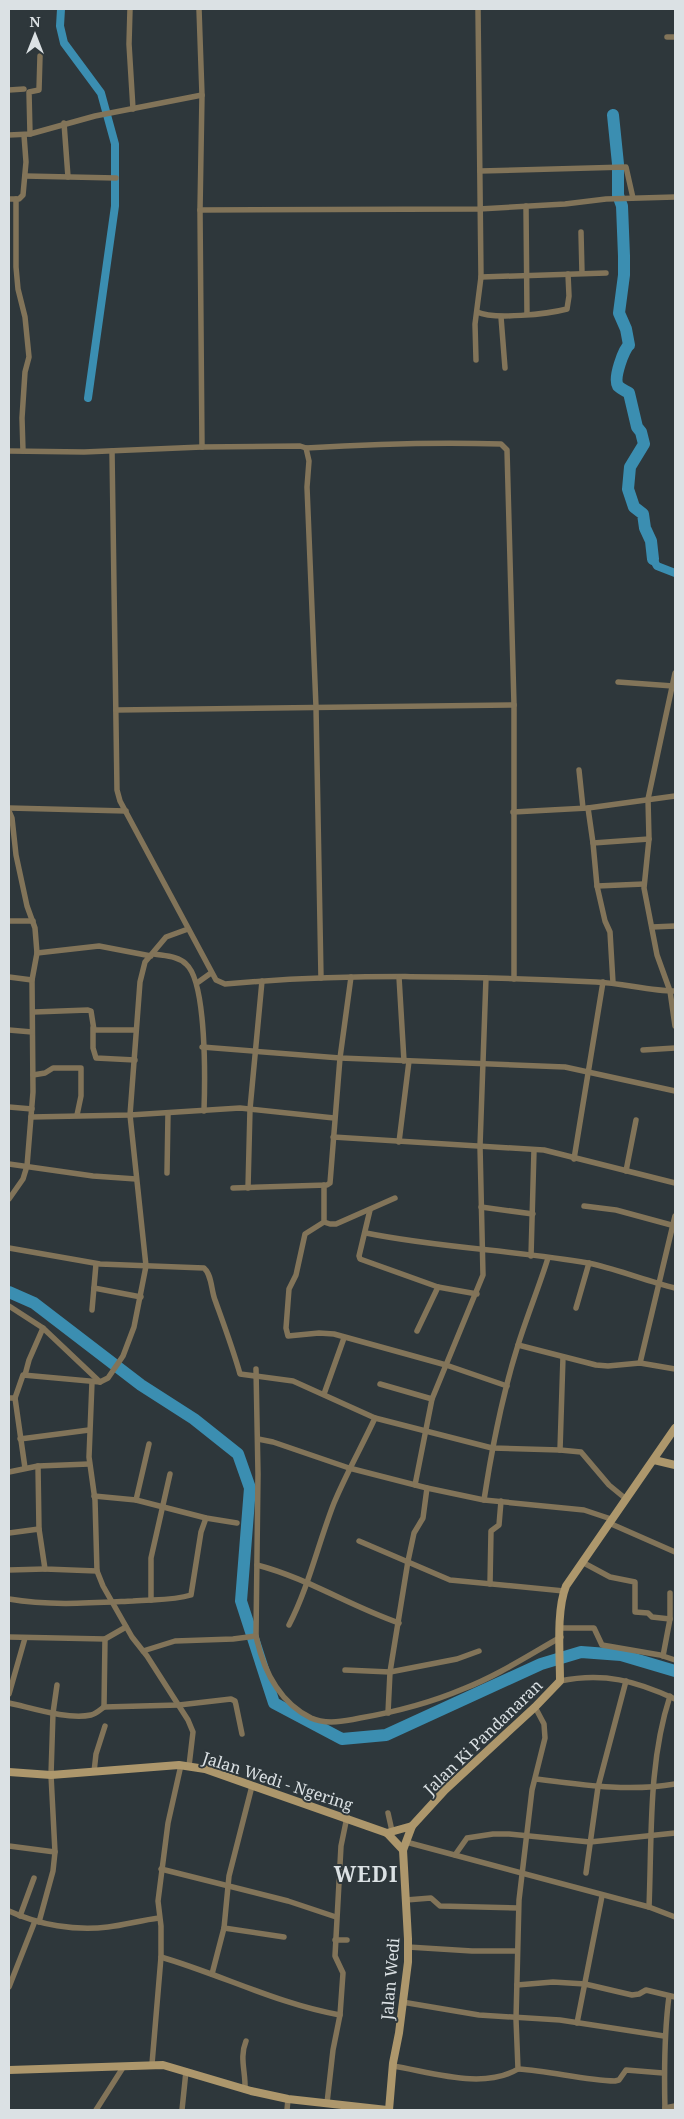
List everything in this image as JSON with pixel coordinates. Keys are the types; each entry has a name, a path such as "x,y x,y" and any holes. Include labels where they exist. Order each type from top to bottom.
{"main road":[{"name":"Jalan Ki Pandanaran","path":"412,1826 445,1790 535,1707 560,1678 564,1591 675,1428"},
{"path":"654,1460 675,1465"},
{"name":"Jalan Wedi - Ngering","path":"9,1772 51,1776 185,1766 205,1769 390,1832"},
{"path":"403,1850 390,1832 412,1826"},
{"path":"403,1850 412,1826"},
{"name":"Jalan Wedi","path":"388,2110 406,1982 408,1947 403,1850"},
{"path":"9,2070 152,2064 186,2071 245,2090 288,2099 388,2110"}],"street":[{"path":"130,9 129,44 133,109"},
{"path":"199,9 202,95 200,210 202,447"},
{"path":"476,360 474,324 481,277 478,9"},
{"path":"668,37 675,37"},
{"path":"9,199 20,199 23,195 29,92 39,90 40,56"},
{"path":"9,90 24,89"},
{"path":"9,135 27,134 64,123 202,95"},
{"path":"64,123 68,177"},
{"path":"480,171 626,167 629,198"},
{"path":"25,176 116,178"},
{"path":"200,210 479,209 565,204 606,199 675,197"},
{"path":"16,199 16,267 18,289 25,317 29,357 22,418 23,451"},
{"path":"526,206 527,314"},
{"path":"581,232 582,273"},
{"path":"481,277 606,273"},
{"path":"477,312 486,316 501,317 567,309 569,296 568,274"},
{"path":"501,317 505,368"},
{"path":"9,451 112,451 202,447 300,446 306,448 376,444 477,443 506,446 508,450 514,705 514,979"},
{"path":"306,448 309,461 307,486 316,707 321,978"},
{"path":"112,451 117,790 126,811 211,973 218,982 225,984 350,977 486,978 603,982 673,991"},
{"path":"675,673 648,800 649,839 644,884 657,955 673,991 675,1026"},
{"path":"618,682 673,686"},
{"path":"116,710 514,705"},
{"path":"579,770 593,843 596,886 605,921 610,932 613,983"},
{"path":"513,812 585,808 675,796"},
{"path":"9,1199 23,1179 27,1166 33,1075 32,1032 34,1012 32,980 38,953 33,921 27,906 16,855 12,818 9,809 126,811"},
{"path":"593,843 649,839"},
{"path":"9,855 16,855"},
{"path":"596,886 644,884"},
{"path":"9,921 33,921"},
{"path":"652,928 675,926"},
{"path":"25,1375 100,1382 108,1378 123,1356 134,1327 146,1266 130,1115 136,1030 143,968 166,938 188,929"},
{"path":"38,953 99,946 171,957 186,964 197,983 201,1007 204,1111"},
{"path":"197,983 211,973"},
{"path":"9,977 32,980"},
{"path":"233,1188 324,1185 330,1183 334,1118 350,977"},
{"path":"399,977 407,1061 399,1142"},
{"path":"415,1486 432,1398 477,1294 483,1275 480,1146 481,1064 486,978"},
{"path":"248,1188 250,1109 254,1050 262,981"},
{"path":"574,1159 587,1070 603,982"},
{"path":"34,1012 90,1010 93,1028 93,1048 96,1058 135,1060"},
{"path":"93,1028 98,1031 136,1030"},
{"path":"9,1030 32,1032"},
{"path":"202,1047 340,1058 565,1067 587,1070 675,1091"},
{"path":"643,1050 675,1048"},
{"path":"33,1075 45,1073 53,1068 81,1068 81,1096 77,1115"},
{"path":"9,1107 32,1109"},
{"path":"31,1117 130,1115 250,1109 334,1118"},
{"path":"167,1173 168,1113"},
{"path":"626,1171 636,1120"},
{"path":"333,1137 558,1153 574,1159 675,1183"},
{"path":"531,1256 534,1150"},
{"path":"9,1164 93,1176 136,1179"},
{"path":"324,1185 324,1222"},
{"path":"324,1222 336,1224 395,1198"},
{"path":"584,1206 616,1210 674,1226"},
{"path":"481,1207 533,1214"},
{"path":"370,1210 359,1256 360,1259 438,1287 477,1294"},
{"path":"640,1363 675,1216"},
{"path":"324,1222 305,1234 296,1275 289,1289 286,1328 289,1337 334,1334 446,1365 507,1386"},
{"path":"366,1233 589,1263 675,1288"},
{"path":"9,1248 96,1264 199,1266 206,1270 215,1302 228,1332 240,1374 256,1378 282,1378 306,1385 375,1418 426,1429 492,1448 560,1450 583,1453 609,1485 626,1499"},
{"path":"484,1500 492,1448 507,1386 518,1345 548,1258"},
{"path":"576,1308 589,1263"},
{"path":"92,1310 96,1264"},
{"path":"417,1330 438,1287"},
{"path":"94,1288 141,1297"},
{"path":"9,1306 44,1328 100,1382"},
{"path":"25,1468 12,1398 20,1380 25,1375 29,1360 44,1328"},
{"path":"324,1394 344,1338"},
{"path":"518,1345 562,1357 608,1366 640,1363 675,1369"},
{"path":"560,1450 562,1357"},
{"path":"256,1368 258,1439 257,1565 252,1636 277,1690 312,1719 341,1722 388,1713 464,1689 561,1635 594,1628 602,1645 663,1656 675,1660"},
{"path":"92,1382 89,1464 94,1496 97,1570 103,1586 126,1627 188,1720 193,1732 168,1823 161,1869 158,1901 161,1926 161,1957 152,2064"},
{"path":"380,1384 432,1398"},
{"path":"289,1625 307,1582 333,1506 349,1468 375,1418"},
{"path":"20,1439 89,1430"},
{"path":"258,1439 274,1442 349,1468 415,1486 484,1500 584,1510 675,1552"},
{"path":"136,1500 149,1444"},
{"path":"9,1472 38,1466 89,1464"},
{"path":"38,1466 39,1529 45,1569"},
{"path":"151,1600 152,1558 170,1474"},
{"path":"388,1713 390,1672 408,1561 414,1533 423,1518 427,1488"},
{"path":"94,1496 136,1500 206,1518 237,1523"},
{"path":"490,1584 491,1532 499,1525 501,1501"},
{"path":"9,1599 41,1604 114,1603 168,1600 192,1594 198,1550 206,1518"},
{"path":"9,1533 39,1529"},
{"path":"359,1541 450,1580 564,1591"},
{"path":"582,1562 610,1577 635,1582 635,1612 648,1613 652,1617 670,1619"},
{"path":"257,1565 307,1582 357,1607 398,1623"},
{"path":"9,1570 97,1570"},
{"path":"663,1656 670,1619 670,1593"},
{"path":"9,1637 105,1639 126,1627"},
{"path":"143,1651 175,1641 252,1636"},
{"path":"9,1694 25,1638"},
{"path":"104,1707 105,1639"},
{"path":"345,1670 390,1672 457,1659 479,1651"},
{"path":"9,1670 16,1671"},
{"path":"560,1678 590,1676 626,1681 651,1687 672,1697 658,1738 654,1787 650,1907"},
{"path":"586,1873 598,1787 626,1681"},
{"path":"9,1987 37,1922 52,1881 55,1852 51,1776 53,1713 57,1685"},
{"path":"9,1703 53,1713 92,1715 104,1707 178,1705 233,1700 236,1705 242,1734"},
{"path":"518,2070 516,2019 518,1908 532,1790 546,1732 535,1707"},
{"path":"94,1772 96,1754 105,1726"},
{"path":"536,1779 598,1787 654,1787 675,1784"},
{"path":"212,1974 224,1928 228,1887 240,1828 252,1786"},
{"path":"388,1813 390,1832"},
{"path":"327,2103 333,2050 340,2016 343,1972 335,1959 335,1940 341,1846 347,1817"},
{"path":"455,1855 463,1842 470,1837 493,1834 590,1842 675,1833"},
{"path":"406,1842 602,1896 650,1907 675,1917"},
{"path":"9,1846 55,1852"},
{"path":"161,1869 288,1901 336,1917"},
{"path":"20,1916 34,1878"},
{"path":"577,2023 602,1896"},
{"path":"406,1900 431,1898 440,1906 518,1908"},
{"path":"9,1911 37,1922 90,1928 110,1927 159,1918"},
{"path":"224,1928 284,1936"},
{"path":"335,1940 347,1940"},
{"path":"408,1947 472,1951 517,1951"},
{"path":"161,1957 198,1968 311,2010 340,2016"},
{"path":"517,1985 553,1982 586,1984 632,1995 646,1990 672,1996 664,2036 663,2073 665,2109 675,2106"},
{"path":"402,2002 516,2019 560,2020 664,2036"},
{"path":"245,2090 245,2069 241,2057 246,2041"},
{"path":"96,2110 124,2066"},
{"path":"393,2066 480,2080 498,2078 518,2070 543,2071 585,2079 615,2081 619,2080 626,2070 663,2073"},
{"path":"182,2110 186,2071"},
{"path":"287,2110 288,2099"}],"waterway":[{"path":"61,9 60,26 64,43 101,93 115,144 115,206 88,398"},
{"path":"613,115 618,164 618,195 622,206 624,256 624,275 619,313 626,329 629,345 624,352 620,364 617,382 618,386 629,393 637,427 641,432 644,444 630,467 628,489 634,507 643,514 645,528 651,541 653,559"},
{"path":"653,559 657,566 675,573"},
{"path":"9,1292 34,1303 141,1385 194,1419 238,1454 250,1488 241,1601 274,1703 342,1739 386,1735 541,1664 581,1652 621,1655 675,1671"}],"district":[{"name":"WEDI","path":"366,1875"}]}
